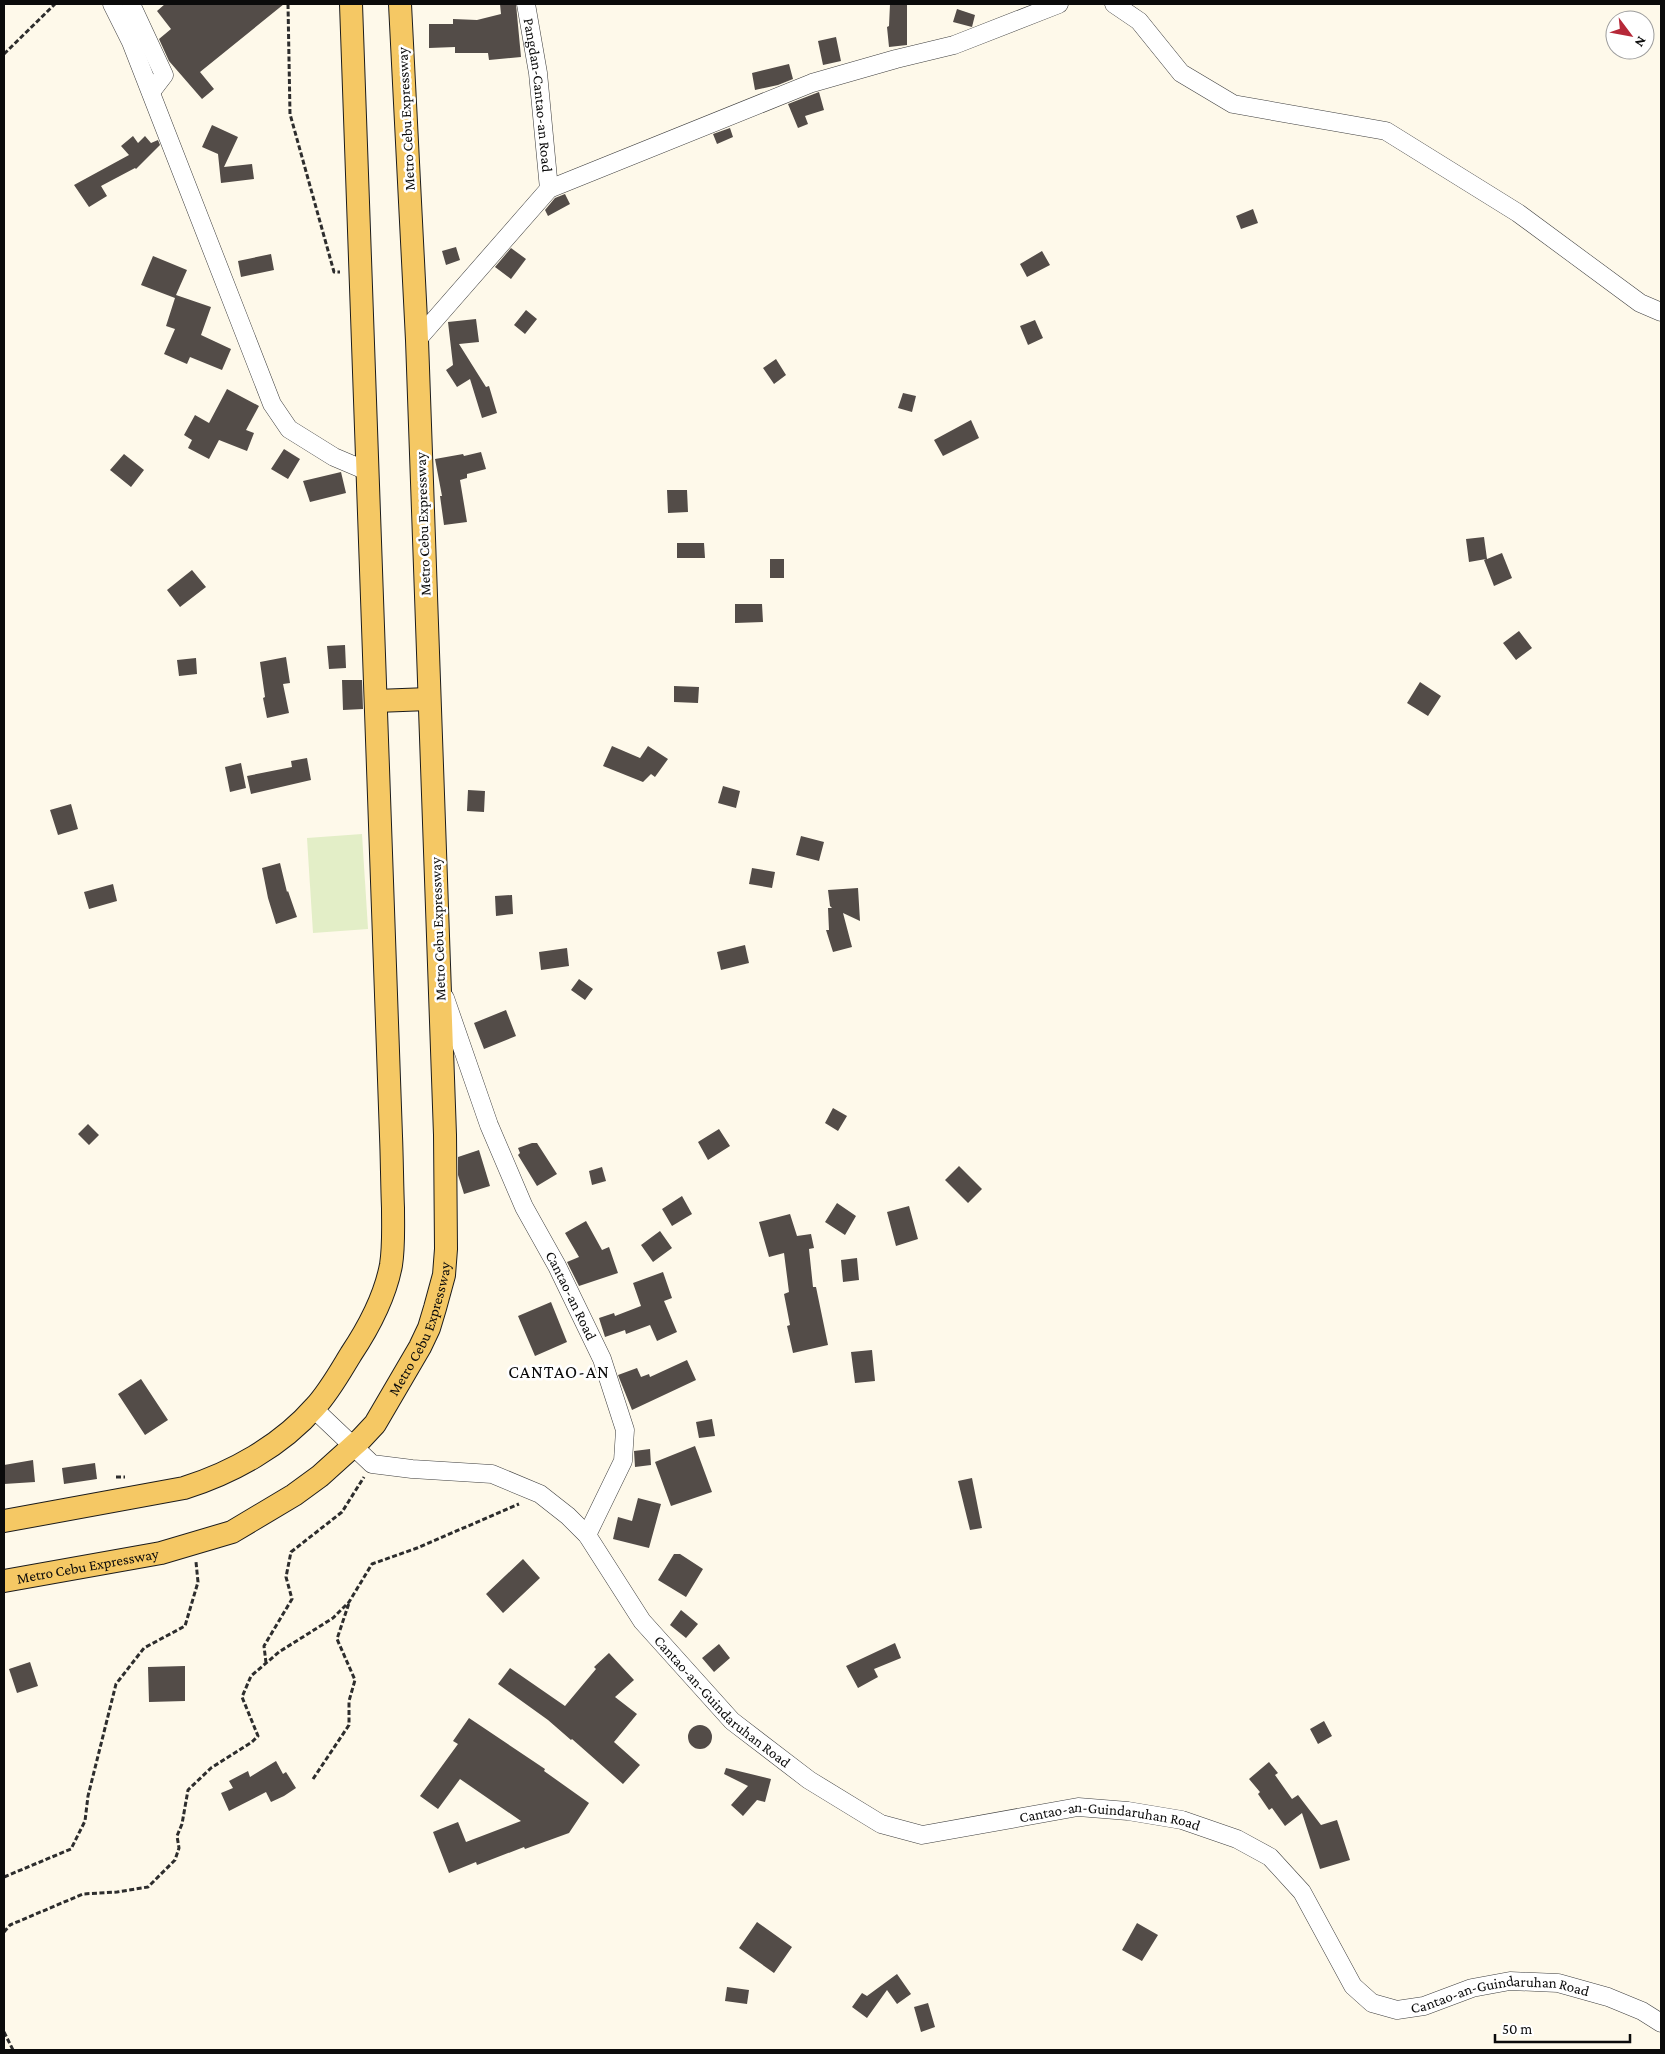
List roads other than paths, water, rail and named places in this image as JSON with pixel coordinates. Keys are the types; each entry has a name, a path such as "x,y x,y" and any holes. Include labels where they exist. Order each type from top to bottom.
{"main road":[{"path":"4,1521 184,1488 211,1479 264,1450 286,1435 314,1409 359,1343 384,1294 392,1257 391,1136 351,4"},
{"name":"Metro Cebu Expressway","path":"4,1581 161,1553 195,1544 232,1532 294,1495 320,1476 375,1424 430,1328 444,1275 447,1235 418,340 400,4"},
{"path":"376,701 429,699"}],"street":[{"path":"112,4 131,42 272,404 288,429 295,434 334,457 367,471"},
{"path":"131,4 164,76 151,92"},
{"name":"Pangdan-Cantao-an Road","path":"526,4 538,73 549,189"},
{"path":"418,340 549,189 812,83 954,45 1059,4"},
{"path":"1114,4 1139,22 1181,73 1233,104 1386,131 1518,212 1640,303 1661,312"},
{"name":"Cantao-an Road","path":"440,984 489,1124 524,1207 557,1266 602,1359 625,1430 623,1461 587,1535"},
{"path":"314,1409 372,1464 412,1469 492,1474 540,1494 568,1516 587,1535"},
{"name":"Cantao-an-Guindaruhan Road","path":"587,1535 642,1621 732,1720 809,1780 881,1824 922,1835 1078,1807 1128,1810 1182,1820 1237,1839 1270,1857 1302,1892 1353,1986 1372,2003 1397,2010 1424,2006 1472,1988 1510,1981 1558,1983 1608,1997 1642,2011 1661,2023"}],"district":[{"name":"CANTAO-AN","path":"559,1372"}]}
